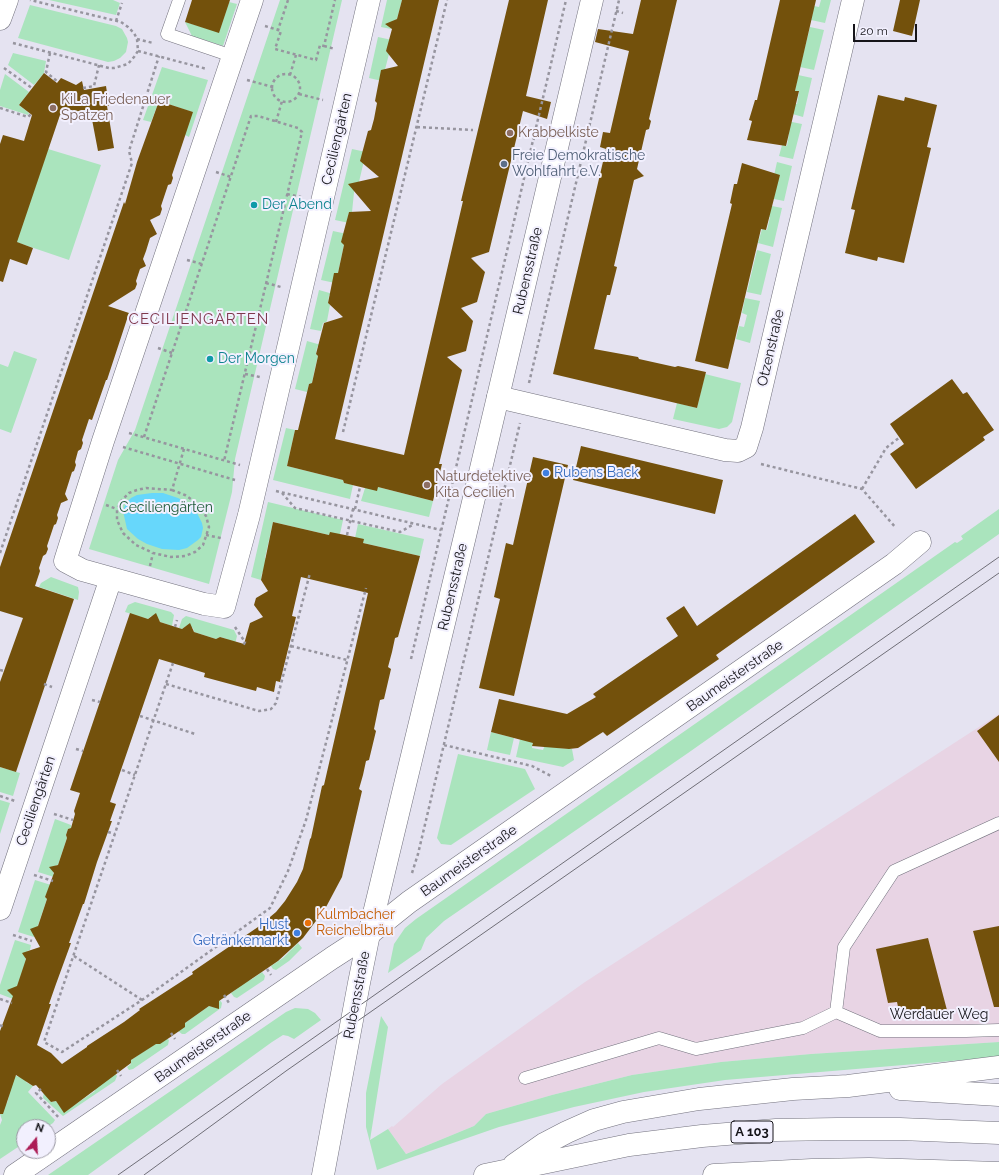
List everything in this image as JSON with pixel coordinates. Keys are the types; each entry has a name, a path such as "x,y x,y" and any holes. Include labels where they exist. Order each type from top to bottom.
{"main road":[{"path":"0,19 7,0"},
{"name":"Ceciliengärten","path":"252,0 103,441 65,561 82,570 204,604 224,608 249,515 369,0"},
{"name":"Rubensstraße","path":"323,1175 357,990 369,934 592,0"},
{"name":"Otzenstraße","path":"498,397 725,450 738,451 746,447 752,428 853,0"},
{"name":"Baumeisterstraße","path":"15,1175 369,934 409,902 894,564 920,542"},
{"name":"Ceciliengärten","path":"0,909 111,578"},
{"path":"509,1169 544,1144 594,1120 623,1112 699,1099 848,1086 999,1067"},
{"path":"848,1086 999,1095"},
{"name":"A 103","path":"485,1175 629,1144 702,1136 776,1130 838,1129 900,1129 999,1133"},
{"path":"714,1175 812,1170 869,1169 999,1173"}],"lane":[{"path":"179,0 168,34 232,56"},
{"path":"525,1078 659,1038 696,1049 803,1028 836,1012 844,947 894,871 999,823"},
{"name":"Werdauer Weg","path":"836,1012 880,1031 966,1032 999,1030"}],"path":[{"path":"12,43 99,66 114,68 128,64 138,51 137,39 134,33 128,27 116,21 30,0"},
{"path":"278,30 288,0"},
{"path":"324,46 335,0"},
{"path":"344,432 447,0"},
{"path":"411,660 566,0"},
{"path":"528,386 619,0"},
{"path":"116,21 122,3"},
{"path":"611,10 623,13"},
{"path":"263,25 281,31 274,50 316,60 320,45 340,50"},
{"path":"138,51 210,70"},
{"path":"50,53 46,72 58,82"},
{"path":"290,75 296,55"},
{"path":"0,553 132,163 129,151 159,56"},
{"path":"84,88 94,86 99,66"},
{"path":"4,68 32,88"},
{"path":"290,75 298,82 300,89 299,94 293,101 282,101 274,95 273,87 275,81 280,76 290,75"},
{"path":"244,79 273,87"},
{"path":"299,94 328,101"},
{"path":"276,122 282,101"},
{"path":"0,108 28,117 31,114"},
{"path":"144,437 251,116 258,116 298,128 302,132 224,461"},
{"path":"417,127 473,130"},
{"path":"213,171 231,177"},
{"path":"287,194 306,198"},
{"path":"183,258 202,264"},
{"path":"266,283 285,288"},
{"path":"153,347 172,353"},
{"path":"245,374 264,378"},
{"path":"418,854 520,421"},
{"path":"124,432 244,466"},
{"path":"862,489 886,448 900,437"},
{"path":"119,446 240,482"},
{"path":"172,490 184,449"},
{"path":"756,463 862,489 896,528"},
{"path":"347,535 360,486"},
{"path":"146,488 172,490 185,495 198,504 206,516 208,527 203,544 195,552 185,556 170,556 153,553 136,545 123,533 117,520 117,509 122,500 129,493 146,488"},
{"path":"271,490 441,530"},
{"path":"282,492 295,508 400,532 414,524"},
{"path":"100,503 117,509"},
{"path":"206,535 227,540"},
{"path":"148,571 153,553"},
{"path":"166,684 259,711 272,709 276,703 310,573"},
{"path":"173,663 44,1042 62,1052 142,1000 270,908 288,871 306,820 366,588"},
{"path":"235,627 245,642 243,646"},
{"path":"291,646 347,660"},
{"path":"0,670 4,671"},
{"path":"44,684 53,687"},
{"path":"91,700 100,702"},
{"path":"140,716 195,734"},
{"path":"444,745 532,766 557,779"},
{"path":"75,748 83,751"},
{"path":"122,770 136,775"},
{"path":"0,796 15,801"},
{"path":"53,814 73,820"},
{"path":"108,832 115,834"},
{"path":"33,875 53,881"},
{"path":"13,935 32,941"},
{"path":"74,956 142,1000"},
{"path":"224,995 231,1006"},
{"path":"0,999 12,1003"},
{"path":"0,1026 4,1027"},
{"path":"41,1089 36,1093 63,1122"}],"shaded area":[{"path":"999,714 999,1042 811,1054 721,1062 632,1075 552,1095 486,1114 474,1126 406,1154 388,1129 392,1126 393,1127 442,1084 585,982"}],"green space":[{"path":"49,0 113,0 120,3 116,15"},
{"name":"Ceciliengärten","path":"280,0 342,0 235,459 232,492 209,584 89,549 118,460 135,430"},
{"path":"387,0 402,0 397,19 393,21 391,29 381,27"},
{"path":"821,0 831,0 825,23 811,20 814,6 819,7"},
{"path":"229,2 237,4 223,46 192,36 185,22 219,32"},
{"path":"30,5 116,26 122,29 127,38 128,42 126,52 120,58 108,62 18,38"},
{"path":"810,27 824,30 814,70 800,67"},
{"path":"378,37 392,40 386,51 389,54 382,81 369,78"},
{"path":"13,53 46,61 44,73 34,85 8,65"},
{"path":"162,67 208,80 189,137 185,135 192,112 159,101 151,122 143,120"},
{"path":"5,74 29,92 19,105 29,113 28,115 0,106 0,90"},
{"path":"798,75 812,78 803,117 789,113 791,103 797,104 799,92 795,91"},
{"path":"787,121 802,124 793,159 779,156 782,145 787,146 789,134 785,132"},
{"path":"48,149 101,165 69,260 16,242"},
{"path":"352,149 366,152 359,182 355,183 352,212 349,212 347,221 349,223 335,220"},
{"path":"777,162 792,166 784,201 769,198"},
{"path":"767,205 782,208 773,247 758,243 762,229 767,230 770,217 765,216"},
{"path":"333,231 347,234 342,242 344,245 338,273 334,273 335,283 321,280"},
{"path":"757,250 771,254 761,295 747,292"},
{"path":"319,290 333,294 329,295 328,303 330,305 327,321 323,323 321,331 310,329"},
{"path":"745,298 760,301 750,343 736,339 739,326 744,327 747,315 742,313"},
{"path":"307,341 321,345 317,347 316,354 318,356 312,383 309,384 307,392 295,389"},
{"path":"14,351 37,359 11,433 0,429 0,364 8,367"},
{"path":"705,374 741,383 732,422 727,427 719,429 673,419 677,403 697,408"},
{"path":"286,428 295,430 287,466 343,480 344,483 353,485 350,499 273,480"},
{"path":"378,487 433,501 429,517 361,501 365,488"},
{"path":"268,502 343,520 340,534 329,535 273,522 265,558 269,559 266,571 262,573 261,580 251,577"},
{"path":"999,509 999,534 688,753 444,921 426,938 421,950 388,973 394,944 405,928 416,919 955,542 957,543 963,539 961,536"},
{"path":"358,524 424,539 420,556 363,543 355,538"},
{"path":"51,577 78,587 78,600 39,587 41,583"},
{"path":"135,602 171,612 174,615 172,626 160,622 158,618 151,616 148,619 125,612 128,605"},
{"path":"186,616 234,630 237,636 235,644 229,642 227,639 220,637 216,639 194,632 193,628 186,626 182,629 179,628 182,619"},
{"path":"491,732 514,738 510,755 487,750"},
{"path":"520,739 533,742 532,748 543,750 545,745 572,749 574,760 563,767 516,757"},
{"path":"458,754 525,769 535,789 451,845 441,844 437,838"},
{"path":"0,767 20,773 13,796 0,792"},
{"path":"0,800 10,803 0,834"},
{"path":"55,819 71,825 71,828 68,829 66,835 67,838 58,865 56,865 53,873 55,875 54,877 38,872"},
{"path":"35,880 51,885 45,897 47,899 34,937 18,932"},
{"path":"15,940 31,945 30,950 27,951 25,958 26,960 13,999 0,994 0,985"},
{"path":"298,943 302,948 289,961 276,970 273,969 271,966 283,958"},
{"path":"262,972 265,976 264,980 237,998 234,997 231,993 238,988 238,985 252,979"},
{"path":"219,999 222,1003 221,1008 185,1034 178,1031 185,1023 209,1006 213,1007"},
{"path":"295,1008 308,1009 315,1013 321,1020 294,1039 283,1035 272,1042 88,1175 48,1175 286,1012"},
{"path":"381,1016 388,1027 370,1140 388,1129 406,1154 474,1126 486,1114 552,1095 632,1075 721,1062 811,1054 999,1042 999,1057 725,1080 644,1092 574,1107 499,1127 377,1170 366,1127 366,1093"},
{"path":"165,1037 169,1040 168,1045 133,1069 129,1070 127,1067 131,1064 131,1060"},
{"path":"114,1072 117,1076 115,1081 63,1116 43,1098 44,1091 51,1102 56,1101 64,1112 95,1091 92,1087"},
{"path":"13,1075 26,1079 26,1082 33,1086 28,1092 54,1119 16,1119 16,1148 0,1159 0,1125 2,1120 0,1114 3,1104 7,1103 9,1096 7,1093"}],"water":[{"path":"163,493 188,503 196,511 202,523 203,528 201,537 187,548 179,550 162,549 138,539 127,529 123,511 126,503 131,498 137,495"}],"building":[{"path":"192,0 230,0 219,33 185,22"},
{"path":"402,0 439,0 335,439 404,455 463,201 461,201 509,0 548,0 526,96 551,102 547,119 523,111 489,252 471,258 485,272 477,302 461,308 473,321 466,351 447,357 462,370 439,464 442,464 433,501 378,487 377,491 344,483 343,480 287,466 295,430 298,430 309,384 312,383 318,356 316,354 324,323 343,317 328,303 334,273 338,273 344,245 341,242 349,212 371,211 348,184 379,177 360,161 368,131 371,130 374,119 377,103 375,101 381,70 398,66 386,51 392,29 385,24 397,19"},
{"path":"641,0 677,0 649,119 651,121 649,129 646,130 637,169 644,176 634,180 614,266 617,267 610,295 607,295 594,349 638,357 639,359 675,367 678,366 706,372 697,408 553,374 606,149 600,147 603,132 610,133 629,51 595,42 598,29 633,34"},
{"path":"780,0 816,0 795,91 799,91 786,146 747,140 752,121 749,120 755,100 757,100"},
{"path":"900,0 920,0 912,36 893,31"},
{"path":"44,73 57,83 61,78 76,85 82,81 84,90 106,86 109,106 107,106 114,148 98,151 90,109 60,115 17,242 33,248 27,265 10,259 3,282 0,281 0,144 3,135 24,141 32,115 19,105"},
{"path":"878,95 904,101 905,97 937,105 927,147 931,148 904,263 878,257 877,261 845,253 855,210 851,209"},
{"path":"159,101 193,112 172,175 173,178 171,184 168,185 161,206 162,209 160,215 150,220 157,234 150,238 143,259 146,266 140,269 135,289 108,306 129,313 92,420 89,419 82,440 83,443 81,449 78,451 75,462 76,465 74,471 72,472 65,494 68,500 61,503 57,515 58,518 47,546 48,549 46,554 43,556 35,586 74,599 16,772 0,767 0,682 23,618 0,611 0,567"},
{"path":"742,163 780,175 766,230 761,229 728,369 695,361 732,204 730,203 734,184 737,184"},
{"path":"952,379 963,394 967,392 994,430 983,437 985,440 916,489 890,454 904,444 890,424"},
{"path":"581,446 723,480 715,514 573,480"},
{"path":"533,457 568,465 514,696 479,688 500,599 494,597 506,543 513,545"},
{"path":"855,514 875,542 716,655 719,659 607,736 603,732 578,748 569,749 532,746 533,743 491,732 499,699 567,714 596,697 593,694 678,636 666,618 684,606 697,626"},
{"path":"273,522 329,535 330,532 364,539 363,543 420,556 398,637 395,638 388,667 391,669 384,699 380,700 374,729 376,731 369,760 366,761 359,789 362,791 342,877 325,909 303,938 278,961 219,1001 219,1009 209,1006 185,1023 185,1027 172,1036 131,1060 131,1063 64,1113 56,1101 51,1102 36,1085 33,1086 16,1075 3,1114 0,1114 0,1031 13,996 7,990 17,986 26,959 22,953 40,947 30,929 38,926 47,899 45,897 54,873 49,867 58,865 67,838 66,835 68,829 71,828 75,814 74,811 80,793 70,790 130,613 148,619 156,613 160,622 182,629 190,623 194,632 216,639 220,637 244,644 250,623 263,617 254,605 256,598 268,591 261,580","holes":["301,577 368,593 303,869 285,901 276,912 258,927 192,972 193,974 139,1009 140,1010 124,1022 62,1064 51,1053 37,1045 51,1004 49,1004 71,943 69,943 112,821 110,821 116,804 110,802 159,659 205,673 204,677 256,691 257,687 274,692 276,681 280,682 296,617 292,616"]},
{"path":"999,715 999,762 977,731"},
{"path":"999,926 999,1007 994,1007 973,931"},
{"path":"928,938 948,1014 900,1016 897,1002 888,1003 876,949"}],"tram line":[{"path":"118,1175 999,557"},
{"path":"144,1175 286,1071 999,573"}],"place":[{"name":"KiLa Friedenauer Spatzen","path":"53,108"},
{"name":"Krabbelkiste","path":"510,133"},
{"name":"Freie Demokratische Wohlfahrt e.V.","path":"504,164"},
{"name":"Der Abend","path":"254,205"},
{"name":"Der Morgen","path":"210,359"},
{"name":"Rubens Back","path":"546,473"},
{"name":"Naturdetektive Kita Cecilien","path":"427,485"},
{"name":"Kulmbacher Reichelbräu","path":"308,923"},
{"name":"Hust Getränkemarkt","path":"297,933"}],"district":[{"name":"CECILIENGÄRTEN","path":"199,319"}]}
